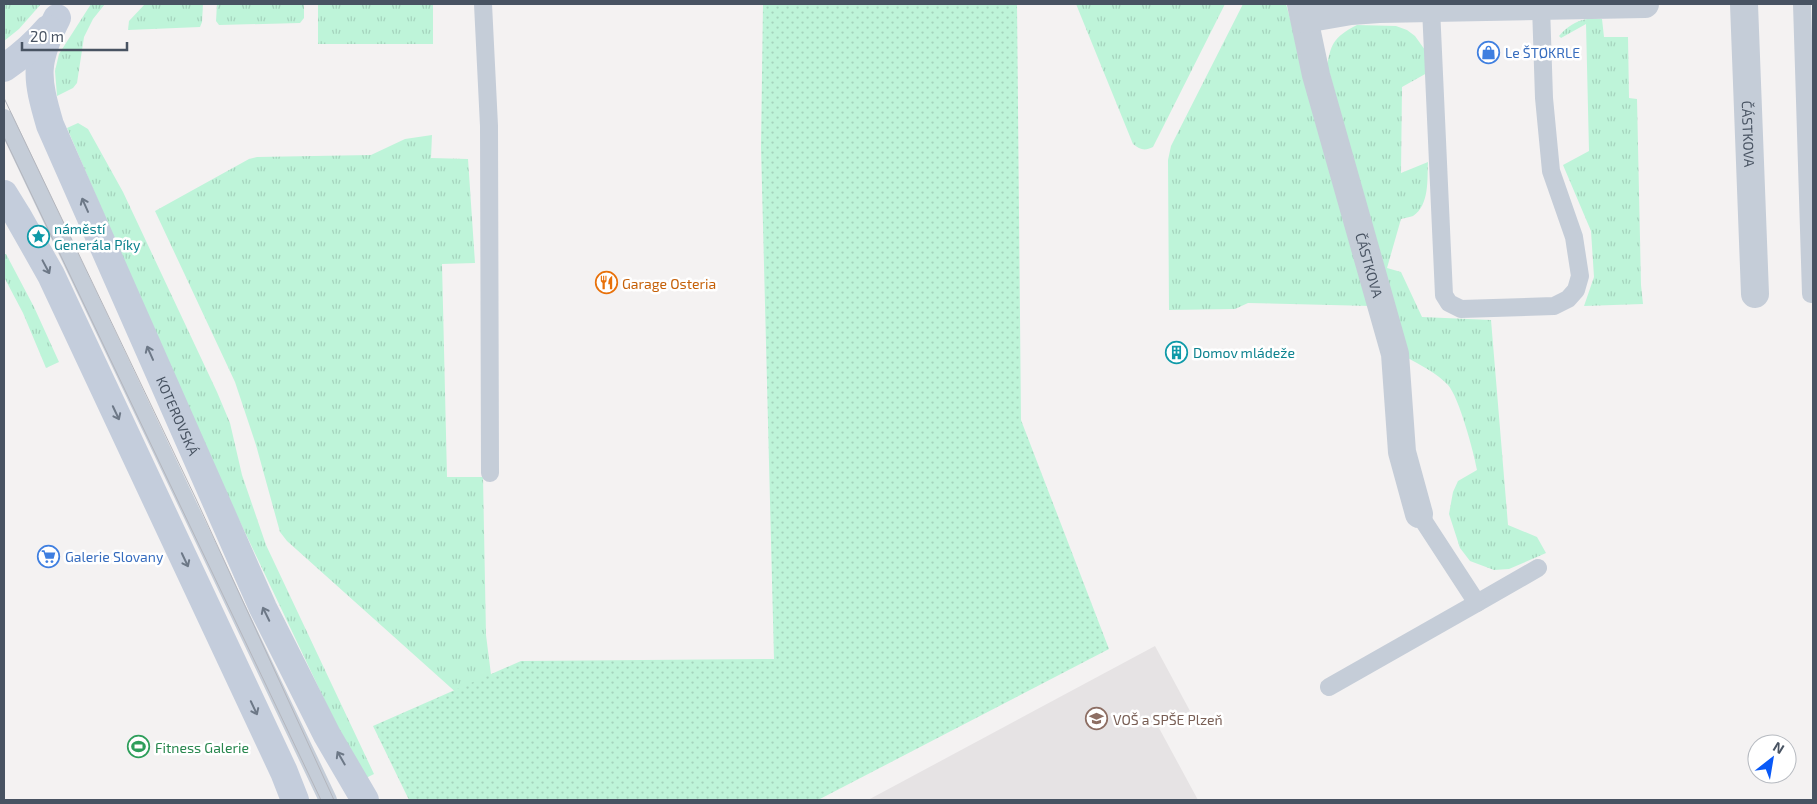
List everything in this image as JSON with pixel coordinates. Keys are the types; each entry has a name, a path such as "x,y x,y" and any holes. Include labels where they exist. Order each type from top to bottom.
{"street":[{"name":"ČÁSTKOVA","path":"1419,514 1402,452 1395,354 1316,75 1303,11 1645,4"},
{"name":"ČÁSTKOVA","path":"1744,4 1755,294"},
{"name":"KOTEROVSKÁ","path":"4,68 39,40 64,8"},
{"name":"KOTEROVSKÁ","path":"64,8 44,45 40,64 41,94 50,125 263,608 327,735 365,800"},
{"path":"4,194 51,275 284,772 295,800"}],"lane":[{"path":"483,4 489,126 490,473"},
{"path":"1802,4 1811,294"},
{"path":"1431,8 1444,295 1449,304 1461,309 1554,306 1568,299 1576,290 1580,276 1574,237 1551,170 1544,98 1541,6"},
{"name":"KOTEROVSKÁ","path":"4,118 328,800"},
{"path":"1419,514 1477,603"},
{"path":"1329,687 1538,568"},
{"path":"284,772 287,800"}],"shaded area":[{"name":"VOŠ a SPŠE Plzeň","path":"1155,646 1190,711 1159,728 1198,800 868,800"}],"green space":[{"path":"4,4 41,4 19,29 4,41"},
{"path":"91,4 105,4 93,19 84,37 77,83 73,88 57,96 55,71 59,54"},
{"path":"145,4 203,4 202,22 200,27 128,30 129,21"},
{"path":"217,4 304,4 304,18 300,23 219,25 216,21"},
{"path":"318,4 433,4 433,44 318,44"},
{"path":"763,4 1017,4 1021,420 1109,649 818,800 409,800 373,726 521,661 774,659 761,147"},
{"path":"1076,4 1225,4 1153,147 1143,149 1133,144"},
{"path":"1243,4 1286,4 1371,306 1248,303 1235,309 1169,310 1168,160 1171,146"},
{"path":"1587,19 1602,19 1604,37 1628,37 1629,98 1637,99 1643,304 1584,306 1594,277 1591,231 1563,165 1589,151 1586,24 1561,38 1559,36 1572,25"},
{"path":"1357,25 1396,26 1407,30 1415,36 1425,50 1427,73 1402,87 1401,173 1428,162 1425,198 1413,216 1401,219 1387,268 1401,272 1422,317 1491,320 1508,525 1537,537 1546,553 1509,569 1494,570 1470,561 1460,548 1449,514 1453,492 1458,481 1477,470 1469,439 1457,401 1448,385 1434,373 1406,357 1326,71 1329,54 1334,43 1342,34"},
{"path":"78,123 88,129 123,192 217,392 230,423 242,475 266,545 374,774 366,778 334,720 195,427 67,128"},
{"path":"432,135 431,158 468,159 475,263 442,264 447,477 483,477 486,635 498,730 287,541 280,532 256,445 235,382 155,211 249,159 257,157 371,155 405,139"},
{"path":"4,254 6,254 34,307 59,362 46,368 23,313 4,277"}],"tram line":[{"path":"4,98 196,499 334,800"},
{"path":"4,137 321,800"}],"place":[{"name":"Le ŠTØKRLE","path":"1489,52"},
{"name":"náměstí Generála Píky","path":"38,236"},
{"name":"Garage Osteria","path":"606,283"},
{"name":"Domov mládeže","path":"1177,352"},
{"name":"Galerie Slovany","path":"49,556"},
{"name":"VOŠ a SPŠE Plzeň","path":"1097,719"},
{"name":"Fitness Galerie","path":"139,747"}]}
